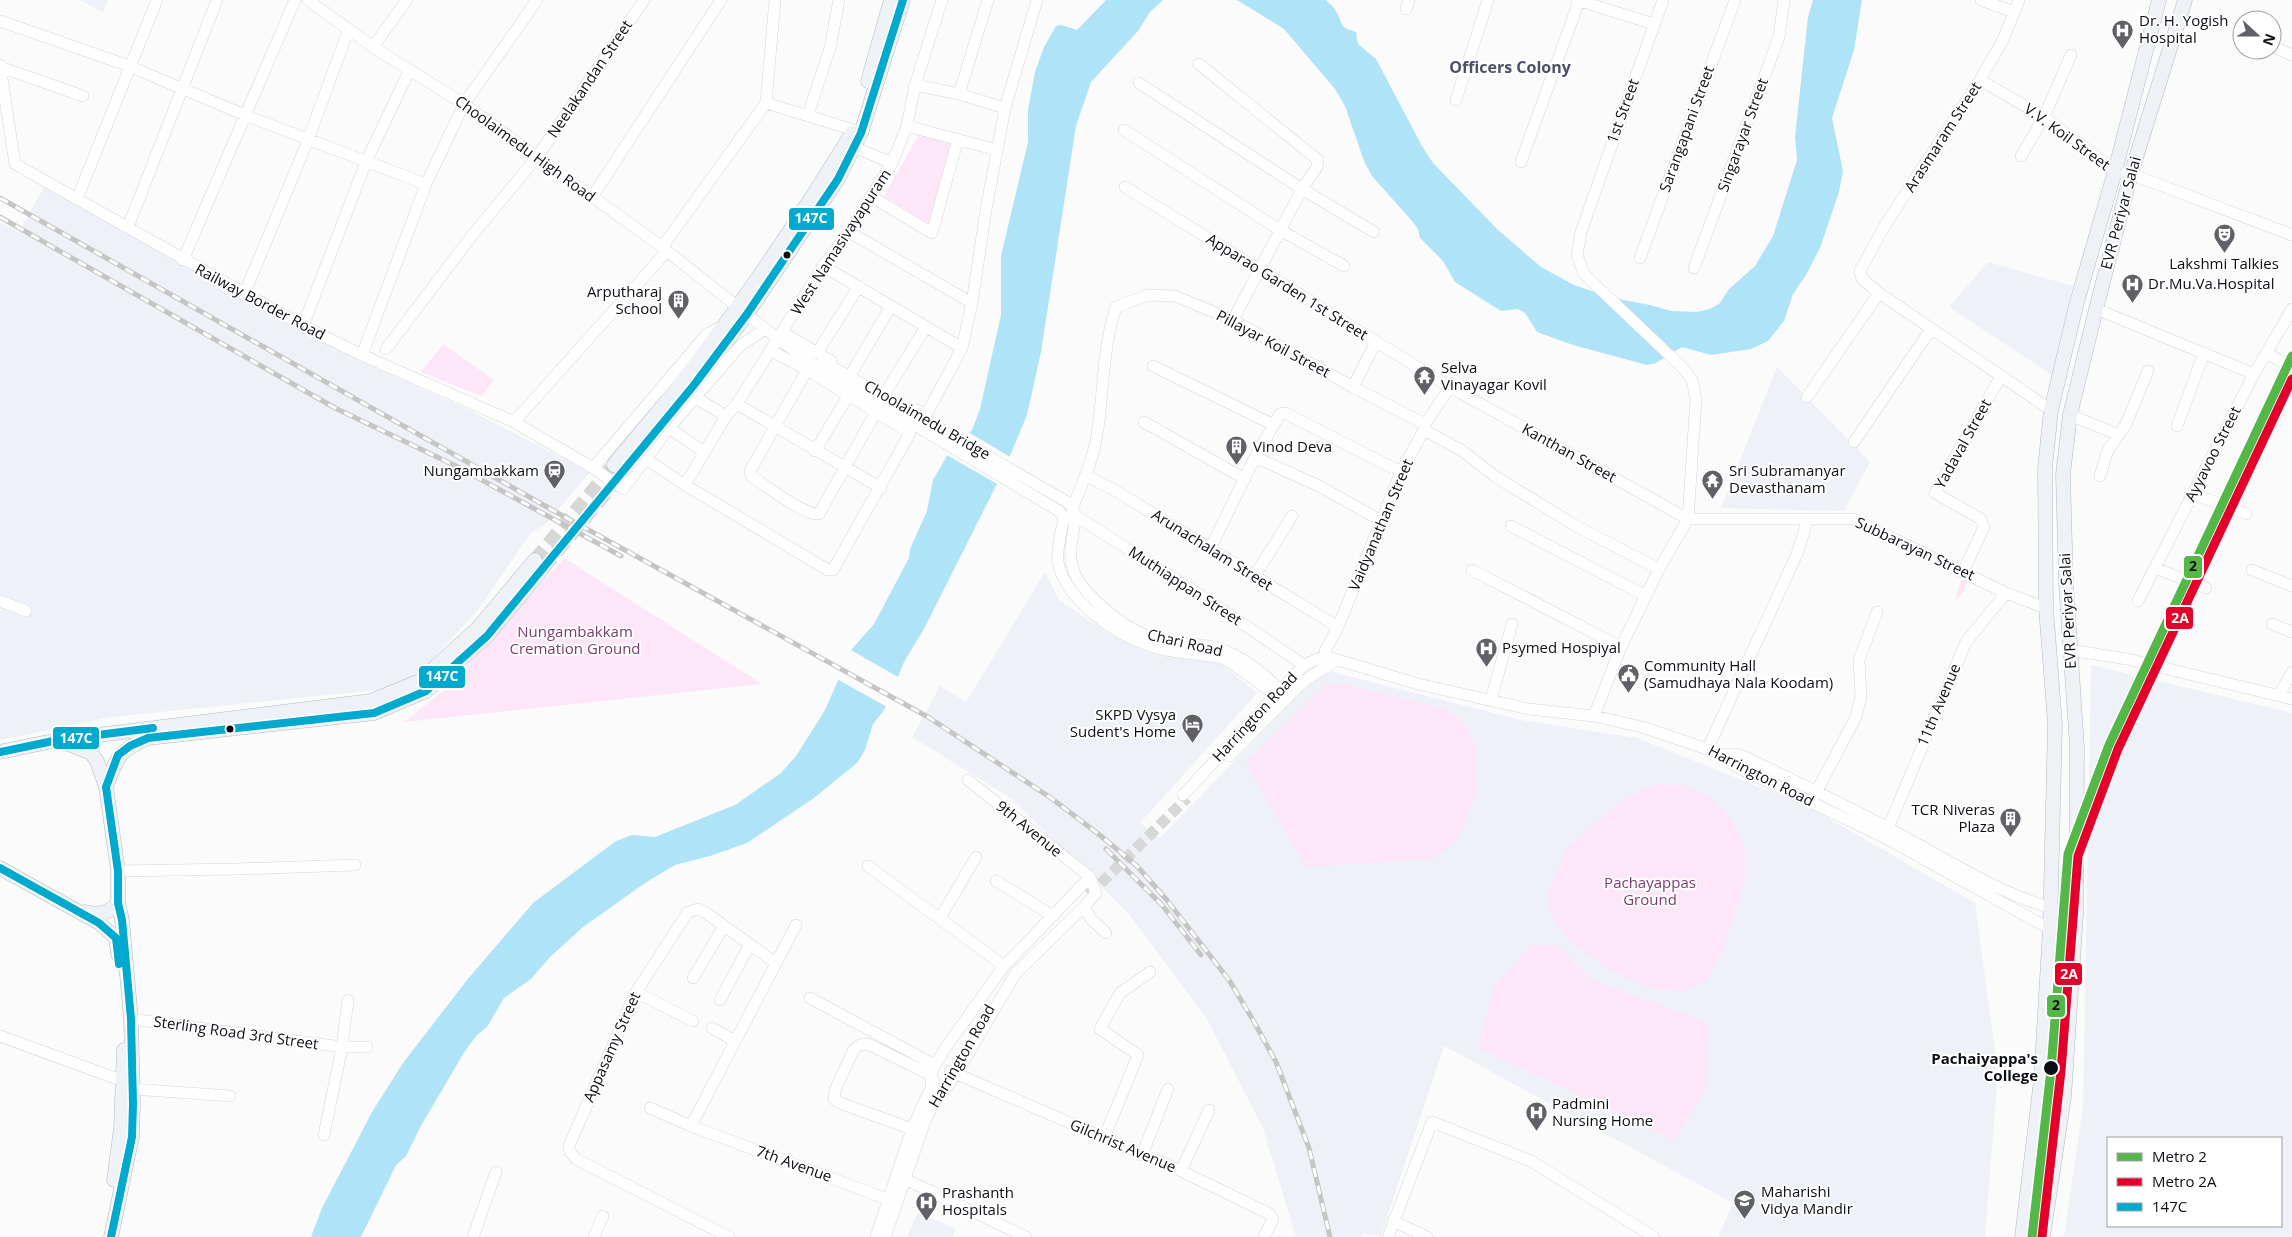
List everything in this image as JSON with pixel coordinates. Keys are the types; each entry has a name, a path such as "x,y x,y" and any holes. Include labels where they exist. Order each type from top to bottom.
{"main road":[{"path":"891,0 854,130 742,310 694,385 618,468 724,325 742,310 838,179 861,133 903,0"},
{"name":"EVR Periyar Salai","path":"2022,1237 2041,1080 2050,929 2055,724 2046,608 2045,468 2051,410 2077,302 2115,171 2159,0"},
{"name":"EVR Periyar Salai","path":"2043,1237 2064,1097 2076,914 2077,747 2066,584 2063,474 2070,415 2096,309 2131,174 2185,0"},
{"path":"106,787 118,754 148,738 374,713 383,702 420,681 478,628 539,564"},
{"path":"0,752 58,740 371,701 383,702"},
{"path":"58,740 91,753 97,761 106,787 118,871 118,902 122,920 130,1019 128,1085 116,1172 101,1237"},
{"path":"0,868 99,923 116,938 132,1137 111,1237"},
{"path":"77,910 100,915 110,911 118,902"}],"street":[{"path":"77,199 157,0"},
{"path":"128,228 217,0"},
{"path":"183,260 295,0"},
{"name":"Choolaimedu High Road","path":"308,0 348,31 464,104 664,249 765,329 780,336 816,366 932,429"},
{"path":"373,47 407,0"},
{"path":"362,355 426,184 464,104 537,0"},
{"name":"Neelakandan Street","path":"386,349 470,238 537,157 644,0"},
{"path":"592,197 721,0"},
{"path":"514,422 664,249 766,103 775,0"},
{"path":"808,115 830,48 839,0"},
{"name":"West Namasivayapuram","path":"685,486 726,416 737,404 823,266 850,232 892,163 907,126 915,85 942,0"},
{"path":"959,94 988,0"},
{"path":"780,336 817,353 926,415 962,348 972,303 1005,108 1037,0"},
{"path":"1456,100 1488,0"},
{"path":"1521,162 1578,0 1654,24"},
{"name":"1st Street","path":"1663,0 1582,227 1577,255 1584,274 1690,376 1695,388 1696,399 1688,520"},
{"name":"Sarangapani Street","path":"1640,258 1734,0"},
{"name":"Singarayar Street","path":"1694,268 1779,36 1784,0"},
{"path":"1981,0 2014,12"},
{"name":"Arasmaram Street","path":"1879,293 1862,279 1860,271 1885,225 1980,80 2003,40 2019,0"},
{"path":"0,21 129,66 246,116 426,184"},
{"path":"244,295 308,140 348,31"},
{"path":"2021,156 2044,117 2070,56"},
{"path":"1199,64 1318,160 1317,167 1280,230 1233,320"},
{"path":"4,124 0,66 83,96"},
{"path":"303,326 366,162 409,71"},
{"name":"V.V. Koil Street","path":"1980,80 2044,117 2115,171 2131,174 2292,235"},
{"path":"1139,83 1302,190 1374,232"},
{"path":"915,85 959,94 1005,108"},
{"path":"766,103 854,130"},
{"name":"Railway Border Road","path":"4,124 15,164 244,295 303,326 362,355 514,422 593,468 623,489 694,397 740,346 765,329"},
{"path":"907,126 997,150"},
{"path":"1124,130 1280,230 1344,266"},
{"path":"872,197 932,233 958,140"},
{"path":"854,147 892,163"},
{"name":"Apparao Garden 1st Street","path":"1125,186 1450,387"},
{"path":"850,232 972,303"},
{"path":"823,266 962,348"},
{"path":"817,353 859,286"},
{"path":"1807,397 1879,293 2051,410"},
{"name":"Pillayar Koil Street","path":"1116,307 1148,295 1175,296 1233,320 1424,427 1461,450 1496,477 1576,526 1659,569"},
{"path":"852,372 891,306"},
{"name":"Chari Road","path":"1116,307 1107,334 1097,436 1075,512 1070,547 1072,571 1090,595 1111,613 1147,636 1172,643 1202,645 1233,654 1270,679 1277,692"},
{"path":"2096,309 2254,374"},
{"name":"Ayyavoo Street","path":"2138,601 2254,374 2292,309"},
{"path":"593,468 708,334 724,325"},
{"path":"885,393 926,327"},
{"path":"1854,442 1931,329"},
{"path":"1353,387 1376,342"},
{"path":"646,459 685,486 828,570 833,570 881,488 910,433 807,370 770,350"},
{"path":"2177,426 2204,353"},
{"path":"2267,353 2292,368"},
{"path":"1153,366 1272,424"},
{"path":"807,370 750,471 751,476 803,508 814,514 819,514 876,412"},
{"path":"2100,476 2108,450 2126,424 2148,371"},
{"name":"Yadaval Street","path":"1964,572 1984,527 1980,519 1935,494 2001,376"},
{"name":"Vaidyanathan Street","path":"1329,661 1338,626 1401,472 1424,427 1450,387"},
{"name":"Kanthan Street","path":"1450,387 1688,520"},
{"path":"815,451 848,396"},
{"path":"694,397 726,416"},
{"path":"737,404 881,488"},
{"path":"1210,549 1272,424 1280,414 1284,413 1401,472"},
{"path":"2070,415 2119,435"},
{"path":"1144,422 1245,479"},
{"path":"669,428 704,452"},
{"name":"Choolaimedu Bridge","path":"932,429 1055,493 1075,512"},
{"name":"Choolaimedu Bridge","path":"932,429 1048,504 1064,517"},
{"path":"1255,457 1319,486 1380,520"},
{"name":"Arunachalam Street","path":"1086,476 1116,491 1254,577 1338,626"},
{"path":"2193,494 2246,514"},
{"path":"1064,517 1075,512"},
{"name":"Muthiappan Street","path":"1075,512 1304,665"},
{"path":"1254,577 1292,516"},
{"name":"Chari Road","path":"1064,517 1058,562 1067,584 1084,606 1107,625 1146,645 1219,657 1277,692"},
{"name":"Subbarayan Street","path":"1688,520 1853,518 2006,593 2046,608"},
{"path":"1708,748 1797,554 1808,519"},
{"path":"1594,716 1621,647 1659,569 1688,520"},
{"path":"1511,526 1646,596"},
{"path":"2155,568 2206,588"},
{"path":"1472,570 1621,647"},
{"path":"2252,570 2292,586"},
{"name":"11th Avenue","path":"1886,832 1966,642 2006,593"},
{"path":"0,601 26,611"},
{"path":"1814,796 1856,717 1861,697 1859,660 1877,612"},
{"path":"1491,700 1512,624"},
{"path":"2272,624 2292,632"},
{"path":"2070,650 2127,659 2292,699"},
{"name":"Harrington Road","path":"1329,661 1304,681 1185,796 1277,692 1304,665 1329,661 1418,684 1529,708 1594,716 1708,748 1725,755 1732,764 1814,796 1886,832"},
{"path":"2279,695 2292,672"},
{"name":"9th Avenue","path":"968,780 1090,877"},
{"path":"1886,832 2050,909 2076,914"},
{"path":"1886,832 2050,929 2075,938"},
{"path":"940,918 976,857"},
{"path":"118,871 355,864"},
{"path":"868,866 1004,966"},
{"path":"876,1237 892,1201 912,1129 940,1076 1004,966 1090,877"},
{"name":"Harrington Road","path":"885,1237 892,1201 905,1179 940,1076 1012,972 1096,893 1090,877"},
{"path":"996,881 1053,916"},
{"path":"1083,905 1095,924 1106,934"},
{"name":"Appasamy Street","path":"724,926 698,910 688,912 636,992 569,1146 570,1152 576,1159 729,1237"},
{"path":"691,1126 796,925"},
{"path":"693,978 724,926 776,963"},
{"path":"720,1000 750,944"},
{"path":"1104,1138 1138,1055 1100,1028 1120,993 1150,972"},
{"path":"636,992 693,1021"},
{"path":"810,998 940,1076"},
{"path":"324,1135 342,1047 348,1000"},
{"name":"Sterling Road 3rd Street","path":"130,1019 342,1047 367,1047"},
{"path":"712,1028 735,1041"},
{"path":"0,1036 128,1085 230,1096"},
{"path":"912,1129 840,1103 834,1099 835,1090 854,1049 860,1045 868,1044 940,1076"},
{"name":"Gilchrist Avenue","path":"940,1076 1104,1138 1181,1171 1270,1214 1273,1219 1264,1237"},
{"path":"1142,1155 1168,1089"},
{"name":"7th Avenue","path":"650,1108 691,1126 892,1201"},
{"path":"1181,1171 1209,1110"},
{"path":"1388,1237 1432,1122 1531,1161 1654,1237"},
{"path":"473,1237 496,1172"},
{"path":"905,1179 1026,1237"},
{"path":"594,1237 603,1216"},
{"path":"1393,1221 1427,1237"}],"shaded area":[{"path":"80,0 108,0 103,13"},
{"path":"44,187 360,361 471,411 590,472 548,522 530,534 477,611 417,676 378,690 111,717 0,740 0,222 19,232"},
{"path":"1988,262 2073,286 2052,375 1949,307"},
{"path":"1777,367 1870,462 1844,511 1721,508"},
{"name":"Pachaiyappa's College","path":"1045,572 1059,600 1109,634 1149,653 1221,664 1257,693 1140,823 1160,838 1305,688 1328,671 1521,720 1637,738 1809,807 1975,903 1998,1072 1985,1237 1718,1237 1733,1203 1444,1046 1381,1236 1362,1234 1362,1237 1296,1237 1263,1128 1207,1019 1129,914 1012,799 912,737 940,686 966,702"},
{"path":"2091,665 2292,713 2292,1237 2064,1237 2083,1106"},
{"name":"Prashanth Hospitals","path":"918,1212 956,1229 953,1237 907,1237"}],"green space":[{"path":"919,134 956,145 931,225 884,196"},
{"path":"443,344 494,380 481,396 421,372"},
{"name":"Nungambakkam Cremation Ground","path":"564,558 762,684 404,722 448,687"},
{"path":"1969,576 1964,590 1955,602 1961,580"},
{"path":"1327,684 1343,684 1444,708 1463,722 1475,745 1477,793 1457,840 1435,859 1306,867 1245,763"},
{"name":"Pachayappas Ground","path":"1655,784 1682,785 1709,795 1734,822 1745,848 1745,883 1721,956 1707,981 1685,991 1653,989 1612,972 1570,942 1551,917 1548,893 1566,849 1620,802"},
{"path":"1531,944 1559,946 1592,980 1707,1022 1706,1089 1674,1140 1478,1048 1494,987"}],"water":[{"path":"1106,0 1163,0 1150,12 1138,31 1091,82 1076,126 1041,352 1027,415 1003,472 925,627 904,662 884,710 873,724 865,750 857,763 814,798 747,843 710,856 675,865 645,883 583,927 550,957 531,979 504,998 487,1027 477,1035 465,1051 422,1124 406,1156 396,1165 361,1237 311,1237 322,1208 372,1112 403,1063 467,980 533,903 616,841 632,835 655,837 735,805 781,773 796,756 825,710 852,649 874,624 909,558 910,549 927,511 933,480 948,454 972,430 980,409 1001,315 1001,256 1028,142 1028,110 1035,72 1044,47 1056,26 1062,25 1077,30"},
{"path":"1237,0 1326,0 1335,9 1343,26 1356,32 1358,44 1376,59 1433,163 1498,230 1541,267 1574,285 1613,298 1671,311 1696,312 1710,309 1720,303 1729,289 1755,266 1773,236 1797,160 1795,137 1808,17 1813,0 1862,0 1854,50 1832,118 1843,171 1839,192 1820,248 1806,275 1793,294 1784,321 1768,341 1751,349 1711,355 1682,347 1656,363 1647,365 1573,345 1537,332 1525,313 1518,309 1501,311 1455,282 1443,261 1420,238 1418,229 1412,221 1372,176 1364,161 1345,106 1335,89 1284,29"}],"pier":[{"path":"968,432 1012,458 999,485 945,454"},
{"path":"849,649 900,678 887,707 837,679"}],"tunnel":[{"path":"535,560 614,465"},
{"path":"543,568 623,472"},
{"path":"1089,895 1187,798"}],"railway":[{"path":"0,198 547,507 928,717 1051,798 1101,836 1137,866 1166,899 1229,980 1253,1020 1276,1062 1309,1148 1330,1237"},
{"path":"0,217 335,408 458,467 621,556"},
{"path":"1106,849 1162,905 1201,955"}],"metro line":[{"name":"2","path":"2032,1237 2051,1070 2068,854 2109,745 2292,356"},
{"name":"2A","path":"2042,1237 2061,1071 2078,856 2118,749 2292,379"}],"transit line":[{"name":"147C","path":"111,1237 132,1137 133,1104 131,1019 122,920 118,903 118,871 106,787 118,755 130,746 148,738 374,713 426,691 487,636 694,385 747,314 838,179 861,133 903,0"},
{"name":"147C","path":"0,752 58,740 153,728"},
{"name":"147C","path":"0,868 99,923 116,938 119,964"}],"place":[{"name":"Dr. H. Yogish Hospital","path":"2123,49"},
{"name":"Lakshmi Talkies","path":"2224,254"},
{"name":"Dr.Mu.Va.Hospital","path":"2132,303"},
{"name":"Arputharaj School","path":"678,320"},
{"name":"Selva Vinayagar Kovil","path":"1425,396"},
{"name":"Vinod Deva","path":"1237,466"},
{"name":"Nungambakkam","path":"555,490"},
{"name":"Sri Subramanyar Devasthanam","path":"1713,499"},
{"name":"Psymed Hospiyal","path":"1486,667"},
{"name":"Community Hall (Samudhaya Nala Koodam)","path":"1628,694"},
{"name":"SKPD Vysya Sudent's Home","path":"1192,743"},
{"name":"TCR Niveras Plaza","path":"2011,838"},
{"name":"Pachaiyappa's College","path":"2051,1068"},
{"name":"Padmini Nursing Home","path":"1536,1132"},
{"name":"Maharishi Vidya Mandir","path":"1745,1220"},
{"name":"Prashanth Hospitals","path":"926,1221"}],"district":[{"name":"Officers Colony","path":"1510,67"}]}
